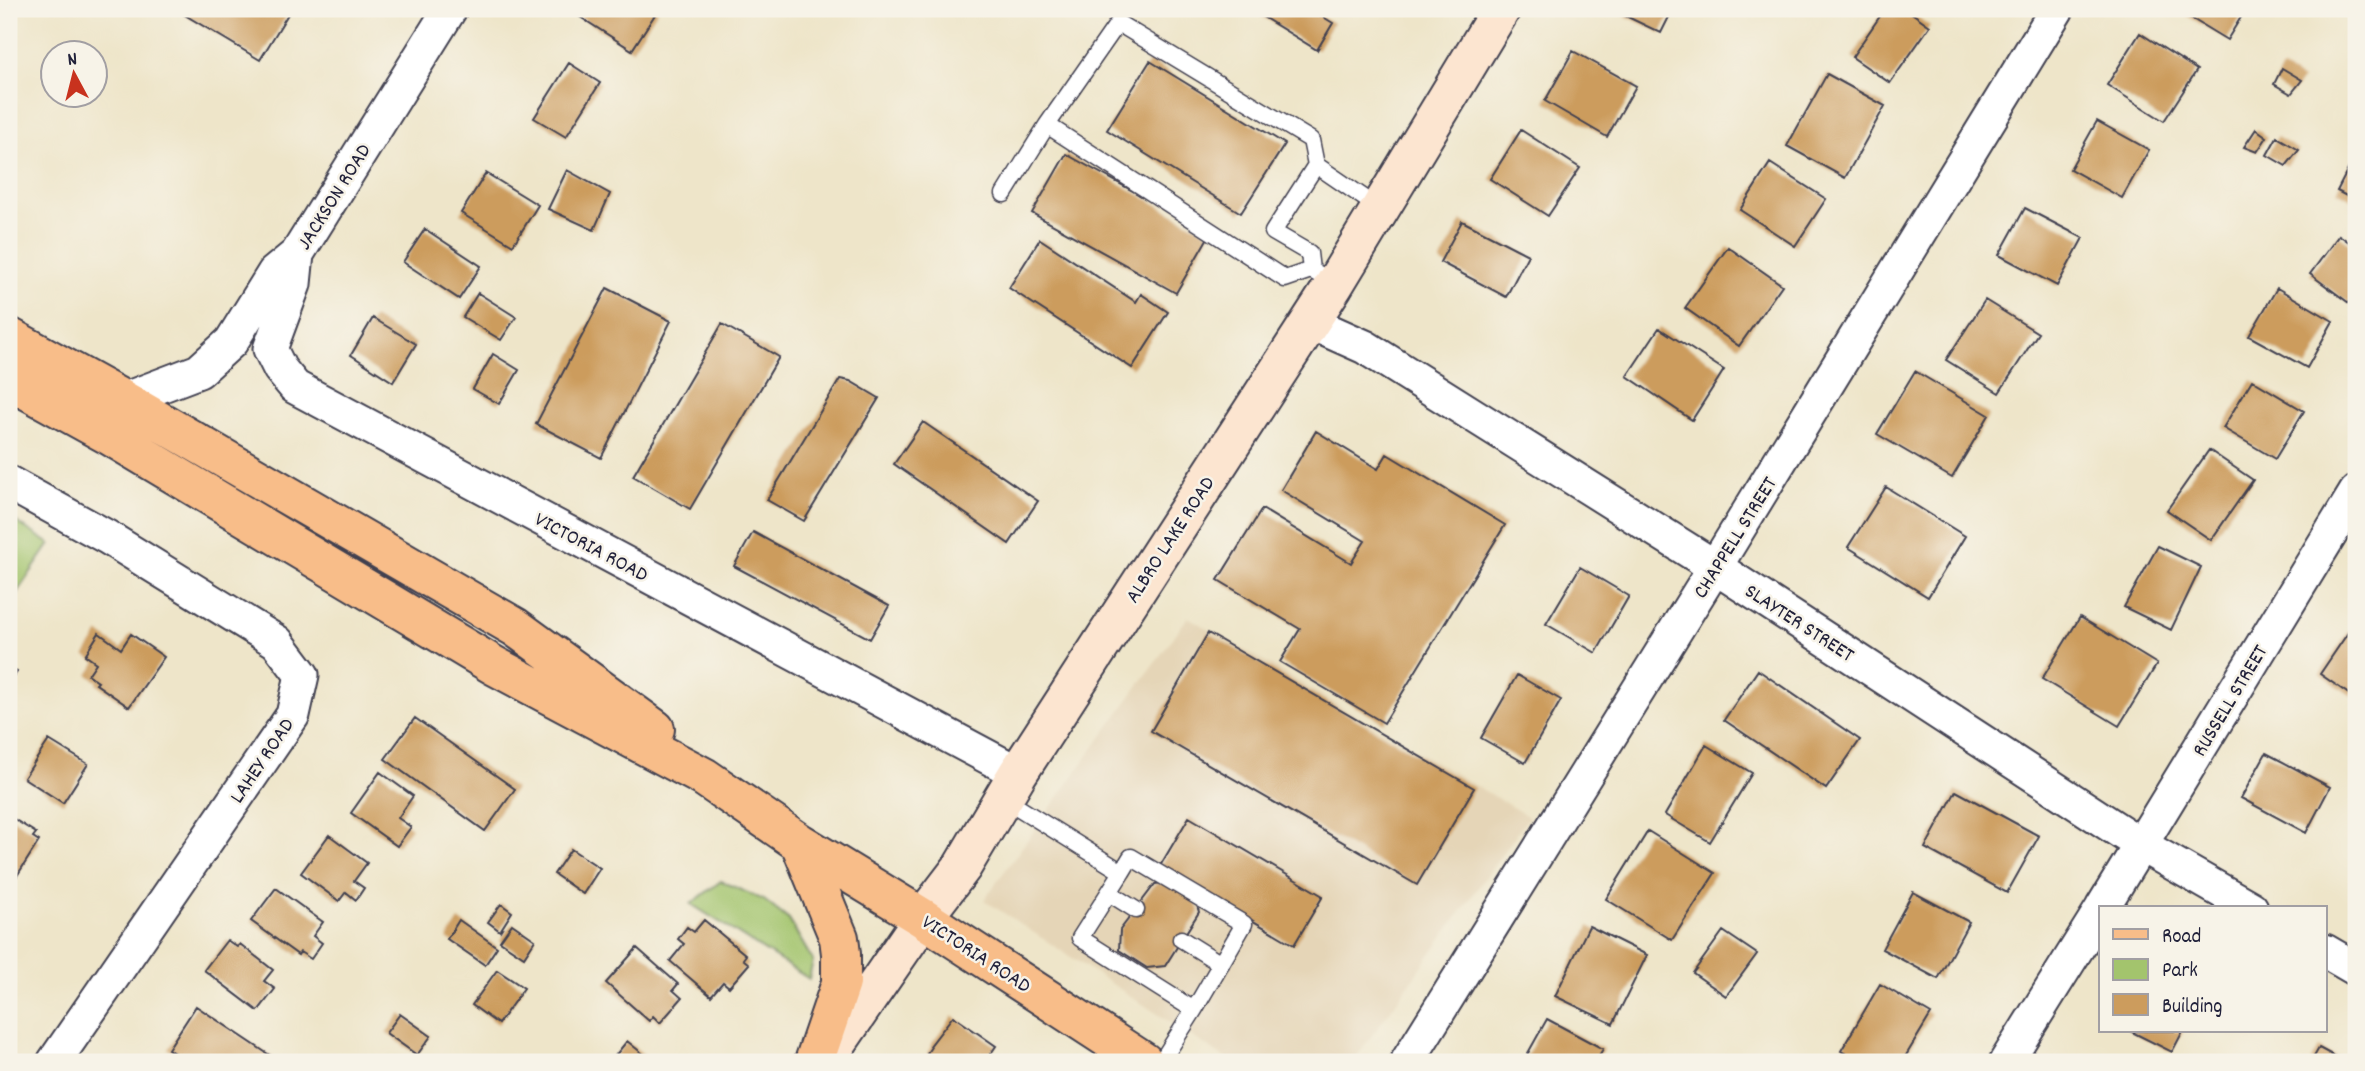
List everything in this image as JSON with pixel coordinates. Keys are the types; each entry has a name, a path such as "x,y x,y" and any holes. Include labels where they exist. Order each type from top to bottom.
{"main road":[{"name":"VICTORIA ROAD","path":"9,337 515,627 649,724 704,776"},
{"name":"VICTORIA ROAD","path":"9,380 107,434 495,666 704,776 800,844 923,918 1144,1062"},
{"path":"800,844 839,939 841,954 841,983 814,1062"}],"street":[{"name":"JACKSON ROAD","path":"123,400 199,371 231,342 274,273 297,254 450,9"},
{"name":"ALBRO LAKE ROAD","path":"824,1062 923,918 962,867 1011,785 1309,322 1322,277 1379,208 1501,9"},
{"name":"CHAPPELL STREET","path":"1407,1062 2057,9"},
{"name":"VICTORIA ROAD","path":"297,254 294,284 270,349 280,369 295,387 1011,785"},
{"name":"SLAYTER STREET","path":"1309,322 1365,347 1715,567 2141,845 2248,906"},
{"name":"LAHEY ROAD","path":"9,483 107,537 277,642 302,675 293,715 54,1062"},
{"name":"RUSSELL STREET","path":"2103,906 2356,492"},
{"name":"RUSSELL STREET","path":"2006,1062 2099,912"},
{"path":"2326,952 2356,969"}],"lane":[{"path":"1004,194 1047,125 1118,23 1311,140 1316,165 1273,232 1309,253 1322,277 1285,279 1047,125"},
{"path":"1316,165 1379,208"},
{"path":"1011,785 1122,872"},
{"path":"1161,1062 1194,1010 1244,924 1131,857 1080,938 1194,1010"},
{"path":"1109,893 1136,910"},
{"path":"1181,939 1221,964"}],"shaded area":[{"path":"1188,617 1529,817 1353,1062 1231,1062 984,900"}],"green space":[{"path":"9,517 50,544 9,604"},
{"path":"721,881 764,900 789,920 813,961 809,979 691,904"}],"building":[{"path":"175,9 291,9 260,60"},
{"path":"581,9 658,10 632,50 577,15"},
{"path":"1250,9 1310,9 1333,23 1317,50"},
{"path":"1611,9 1673,9 1661,33"},
{"path":"1885,9 1906,9 1930,26 1890,83 1852,57"},
{"path":"2176,9 2246,9 2227,40"},
{"path":"2140,33 2197,70 2164,121 2107,85"},
{"path":"1573,51 1636,86 1607,137 1545,101"},
{"path":"1150,61 1285,144 1241,213 1107,130"},
{"path":"569,63 600,83 566,137 534,118"},
{"path":"2282,68 2302,80 2291,94 2274,84"},
{"path":"1827,74 1885,106 1845,178 1787,146"},
{"path":"2097,121 2149,150 2122,198 2070,169"},
{"path":"2256,129 2267,137 2257,152 2244,147"},
{"path":"1521,130 1580,168 1548,216 1490,179"},
{"path":"2277,137 2299,150 2286,166 2267,155"},
{"path":"1066,154 1210,234 1176,293 1032,213"},
{"path":"2356,154 2356,201 2337,191"},
{"path":"1770,163 1826,199 1795,246 1740,210"},
{"path":"567,170 610,194 594,230 548,209"},
{"path":"486,173 538,205 513,245 461,213"},
{"path":"2025,208 2083,238 2057,286 1999,255"},
{"path":"1462,221 1528,255 1506,297 1440,262"},
{"path":"425,229 481,266 459,299 403,262"},
{"path":"2339,235 2356,247 2356,301 2353,306 2310,274"},
{"path":"1040,239 1136,302 1141,294 1168,312 1132,368 1009,288"},
{"path":"1728,247 1782,285 1739,346 1685,308"},
{"path":"607,288 671,321 601,458 536,424"},
{"path":"2277,288 2333,321 2307,368 2249,336"},
{"path":"478,293 516,317 501,340 463,317"},
{"path":"1985,300 2038,333 1999,393 1946,360"},
{"path":"373,318 416,344 393,382 351,355"},
{"path":"722,324 779,357 690,509 633,476"},
{"path":"1659,328 1724,370 1692,420 1627,376"},
{"path":"493,354 519,370 499,404 473,389"},
{"path":"1915,371 1989,415 1952,478 1877,434"},
{"path":"840,379 850,381 879,398 804,521 767,500"},
{"path":"2252,380 2304,411 2275,459 2223,428"},
{"path":"923,422 1038,501 1009,544 894,464"},
{"path":"1316,431 1378,469 1387,454 1505,525 1384,723 1280,662 1300,629 1218,580 1262,509 1351,563 1365,541 1281,490"},
{"path":"2209,450 2253,480 2211,540 2167,510"},
{"path":"1886,487 1965,536 1928,597 1848,547"},
{"path":"753,532 889,606 870,639 734,566"},
{"path":"2158,546 2201,567 2171,630 2124,607"},
{"path":"1580,567 1629,596 1596,653 1546,624"},
{"path":"2080,617 2157,664 2119,726 2042,679"},
{"path":"2356,621 2356,699 2320,674"},
{"path":"99,633 121,649 131,634 164,657 129,707 96,684 98,682 88,675 96,663 85,655"},
{"path":"1208,633 1474,788 1417,885 1151,731"},
{"path":"9,666 17,672 9,684"},
{"path":"1758,670 1860,740 1826,789 1724,720"},
{"path":"1517,675 1561,700 1525,763 1481,738"},
{"path":"415,718 515,789 485,831 385,759"},
{"path":"49,740 88,764 63,803 24,778"},
{"path":"1706,745 1752,773 1710,842 1665,815"},
{"path":"2266,753 2330,787 2306,833 2241,798"},
{"path":"380,772 413,796 398,818 411,827 397,846 351,813"},
{"path":"1956,791 2039,836 2007,893 1925,848"},
{"path":"9,816 36,833 33,837 39,841 13,882 9,879"},
{"path":"1189,817 1323,896 1294,945 1160,866"},
{"path":"1648,831 1715,873 1672,940 1606,899"},
{"path":"329,835 367,863 354,881 364,888 356,900 346,892 339,901 301,873"},
{"path":"571,849 600,868 583,894 554,874"},
{"path":"1171,882 1194,896 1199,912 1165,966 1147,968 1119,950 1120,930 1155,884"},
{"path":"276,888 323,922 313,936 322,943 311,959 300,952 298,955 251,921"},
{"path":"1913,892 1969,922 1938,979 1882,949"},
{"path":"501,904 512,912 500,931 488,922"},
{"path":"459,920 497,947 485,965 447,939"},
{"path":"704,920 746,955 743,959 749,964 729,987 723,982 711,996 670,961 684,944 678,939 687,927 694,932"},
{"path":"512,924 535,940 524,957 500,941"},
{"path":"1589,926 1647,955 1613,1024 1555,996"},
{"path":"1723,931 1757,954 1726,996 1693,973"},
{"path":"227,940 237,947 240,944 273,970 264,981 275,989 258,1011 204,970"},
{"path":"637,948 678,984 673,990 682,998 660,1023 653,1016 649,1021 606,983"},
{"path":"497,970 524,988 498,1024 472,1005"},
{"path":"1880,984 1931,1014 1902,1062 1860,1062 1841,1051"},
{"path":"196,1006 274,1058 272,1062 187,1062 168,1049"},
{"path":"400,1014 431,1036 417,1055 386,1033"},
{"path":"953,1016 996,1046 987,1059 982,1056 978,1062 941,1062 927,1053"},
{"path":"1547,1019 1603,1049 1595,1062 1523,1062"},
{"path":"2132,1032 2182,1032 2172,1052"},
{"path":"627,1041 653,1062 610,1062"},
{"path":"2319,1048 2345,1062 2311,1062"}]}
